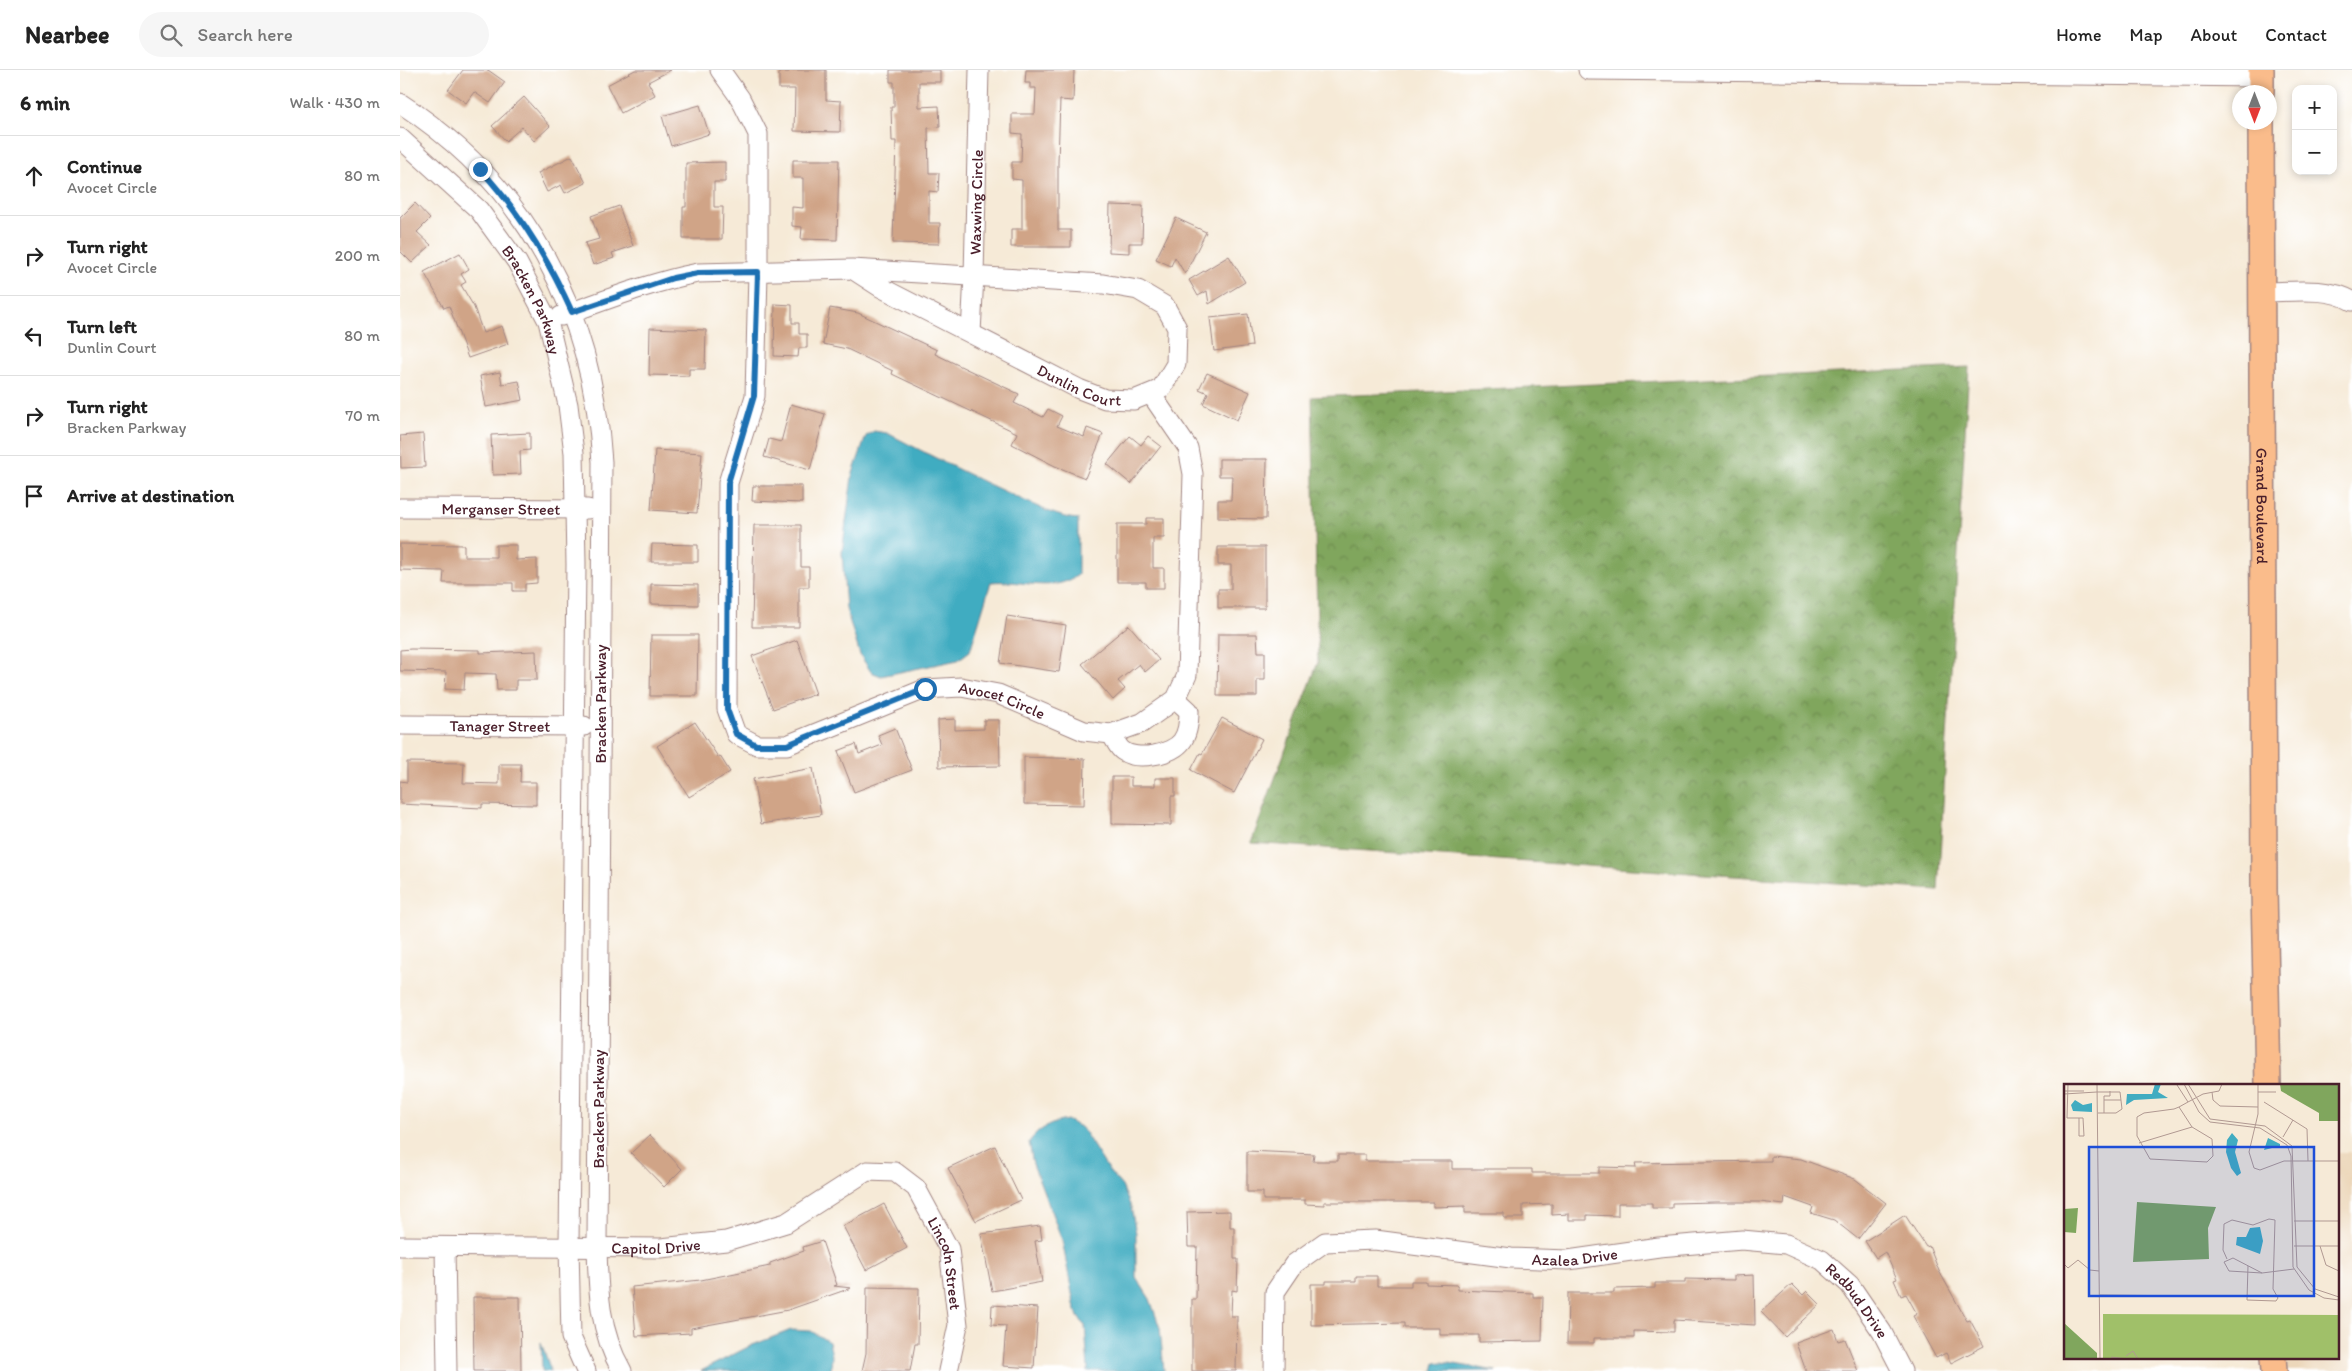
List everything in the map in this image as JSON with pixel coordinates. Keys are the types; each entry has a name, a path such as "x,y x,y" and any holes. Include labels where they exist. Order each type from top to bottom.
{"main road":[{"name":"Grand Boulevard","path":"2261,130 2264,888 2268,1084"},
{"path":"2273,1358 2274,1371"}],"street":[{"path":"720,70 740,98 758,134 758,272"},
{"name":"Waxwing Circle","path":"970,333 974,275 979,70"},
{"path":"1588,70 2261,80"},
{"name":"Bracken Parkway","path":"400,103 459,148 501,192 536,240 572,312 587,358 598,414 602,462 602,508 597,1246 601,1319 612,1354 622,1371"},
{"name":"Bracken Parkway","path":"400,138 479,210 517,262 548,321 568,405 574,453 575,510 569,1246 571,1336 586,1371"},
{"path":"548,321 673,278 714,272 852,269 1104,284 1138,290 1165,306 1177,328 1176,364 1161,389 1151,394 1188,448 1193,474 1187,675 1176,699 1189,711 1188,726 1181,743 1160,754 1140,756 1123,751 1112,734"},
{"name":"Dunlin Court","path":"852,269 880,287 1079,389 1105,399 1134,400 1151,394"},
{"name":"Avocet Circle","path":"758,272 754,396 728,483 727,709 736,734 756,745 787,745 925,689 961,686 998,694 1084,732 1112,734 1142,723 1176,699"},
{"path":"2262,292 2330,293 2342,295 2352,301"},
{"name":"Merganser Street","path":"400,508 575,510 602,508"},
{"name":"Tanager Street","path":"400,726 600,726"},
{"path":"571,870 599,870"},
{"name":"Capitol Drive","path":"400,1246 597,1246 661,1248 726,1241 786,1223 867,1171 895,1172"},
{"name":"Lincoln Street","path":"895,1172 916,1188 949,1249 958,1325 948,1371"},
{"name":"Azalea Drive","path":"1274,1371 1275,1292 1294,1264 1325,1242 1376,1240 1511,1258 1568,1260 1659,1248 1742,1240 1786,1244 1822,1260"},
{"path":"445,1247 447,1371"},
{"name":"Redbud Drive","path":"1822,1260 1850,1285 1882,1332 1902,1371"}],"shaded area":[{"path":"2340,1153 2352,1153 2352,1371 2287,1371 2286,1358 2340,1358"}],"green space":[{"path":"1969,367 1938,890 1251,843 1318,662 1312,397"}],"water":[{"path":"874,431 887,433 1042,509 1064,517 1078,519 1078,575 1068,581 1047,585 991,582 970,651 958,660 881,676 871,672 860,655 846,609 842,553 852,476 866,436"},
{"path":"1067,1120 1082,1128 1109,1171 1122,1186 1131,1207 1136,1233 1136,1277 1150,1299 1160,1328 1164,1371 1086,1371 1088,1369 1085,1325 1078,1317 1074,1304 1062,1240 1033,1164 1029,1142 1046,1127"},
{"path":"791,1330 811,1331 829,1342 832,1355 831,1371 701,1371 750,1346"},
{"path":"541,1342 551,1371 542,1371"},
{"path":"1442,1362 1496,1371 1433,1371 1435,1363"}],"building":[{"path":"463,70 488,70 505,82 490,103 474,92 466,103 448,90"},
{"path":"635,70 671,70 648,82 655,95 621,113 607,85"},
{"path":"789,70 826,70 826,100 841,101 840,132 794,131 795,89 779,89 779,72 789,72"},
{"path":"890,70 940,70 940,82 919,82 919,107 939,106 940,127 928,128 929,173 939,173 938,192 929,191 929,223 940,223 939,244 893,243 896,141 892,141 891,107 894,107 894,82 890,82"},
{"path":"1026,70 1074,70 1073,101 1060,100 1058,162 1058,230 1071,230 1071,247 1011,247 1011,229 1022,229 1022,180 1012,179 1012,162 1021,162 1022,134 1012,133 1012,114 1035,114 1036,88 1030,88 1030,83 1025,83"},
{"path":"524,97 550,126 534,141 522,127 506,141 492,126"},
{"path":"700,105 709,134 671,146 662,116"},
{"path":"572,156 586,183 565,193 561,185 547,192 538,173"},
{"path":"793,160 839,160 837,240 801,239 802,227 792,226 792,207 803,208 803,178 793,178"},
{"path":"725,162 725,182 714,182 714,207 723,207 722,239 683,239 683,207 686,207 686,163"},
{"path":"415,203 430,219 417,232 431,245 412,263 400,251 400,218"},
{"path":"1110,205 1143,206 1142,243 1129,243 1129,253 1109,252"},
{"path":"619,206 633,246 612,253 614,258 593,265 585,243 599,239 591,216"},
{"path":"1176,218 1206,232 1185,274 1175,257 1171,266 1156,259"},
{"path":"460,253 469,269 461,274 466,282 461,285 474,307 483,333 502,326 508,344 468,358 449,306 444,308 424,272"},
{"path":"1229,256 1245,282 1209,304 1207,291 1198,296 1189,280"},
{"path":"775,304 792,305 792,323 799,323 799,334 807,334 807,348 799,348 798,357 774,356"},
{"path":"830,308 858,313 937,350 935,354 1019,394 1014,403 1043,417 1048,409 1062,416 1057,426 1084,437 1087,428 1103,434 1085,478 1055,466 1012,444 1017,433 892,374 893,371 847,349 823,344"},
{"path":"1248,314 1252,346 1214,351 1210,318"},
{"path":"650,328 706,330 705,369 689,369 689,376 649,375"},
{"path":"500,372 502,384 519,381 523,400 486,407 480,376"},
{"path":"1207,373 1250,392 1237,420 1203,404 1208,393 1199,389"},
{"path":"791,404 825,414 810,470 764,457 769,439 781,442"},
{"path":"530,433 530,450 520,451 521,474 493,475 491,435"},
{"path":"423,434 425,467 401,468 400,436"},
{"path":"1130,436 1141,445 1148,436 1161,446 1131,484 1107,464"},
{"path":"655,450 702,453 697,513 651,510"},
{"path":"1219,459 1267,459 1266,519 1218,518 1218,500 1231,500 1232,476 1219,476"},
{"path":"753,486 802,486 802,503 752,501"},
{"path":"1146,518 1164,518 1164,538 1153,538 1153,568 1164,568 1164,588 1146,588 1146,582 1117,582 1117,524 1146,524"},
{"path":"754,525 801,525 801,567 809,567 809,587 799,587 799,627 752,627"},
{"path":"400,544 464,545 464,557 496,557 496,545 516,545 516,560 537,559 537,583 525,584 525,591 513,591 513,583 443,583 444,571 400,570"},
{"path":"652,544 698,545 698,562 651,562"},
{"path":"1218,547 1265,547 1265,608 1218,608 1218,589 1231,589 1231,565 1218,565"},
{"path":"651,584 698,585 698,605 651,604"},
{"path":"1007,616 1066,625 1059,672 1000,663"},
{"path":"1129,625 1159,660 1145,672 1139,664 1118,681 1125,689 1113,700 1082,664"},
{"path":"1218,634 1257,634 1258,652 1265,652 1265,680 1257,680 1257,696 1217,696"},
{"path":"651,635 698,635 697,696 650,696"},
{"path":"797,640 816,694 773,709 752,656"},
{"path":"400,650 480,650 480,653 536,651 537,680 516,680 516,690 497,690 496,674 465,673 464,690 445,689 446,672 400,671"},
{"path":"1222,718 1262,739 1234,793 1191,770"},
{"path":"955,719 955,730 984,729 984,720 999,720 1000,766 939,767 938,720"},
{"path":"695,722 730,772 689,797 657,746"},
{"path":"895,728 912,770 854,792 838,751 856,744 859,754 882,745 878,735"},
{"path":"1024,757 1085,759 1084,805 1024,804"},
{"path":"407,762 464,763 463,783 499,784 499,764 521,764 520,782 536,782 536,805 482,804 482,808 400,804 400,781 407,782"},
{"path":"813,768 821,815 761,824 753,779"},
{"path":"1112,777 1131,777 1131,786 1155,786 1155,778 1175,778 1175,796 1171,796 1171,825 1112,824"},
{"path":"650,1135 682,1169 664,1187 631,1153"},
{"path":"995,1146 1021,1200 976,1221 948,1168"},
{"path":"1247,1151 1314,1154 1313,1161 1338,1161 1338,1155 1365,1155 1365,1161 1452,1161 1452,1169 1532,1169 1532,1173 1599,1173 1599,1167 1636,1168 1635,1163 1771,1161 1771,1156 1801,1159 1855,1179 1886,1203 1858,1239 1834,1220 1811,1213 1813,1207 1785,1197 1784,1205 1760,1202 1715,1202 1672,1203 1672,1208 1652,1208 1652,1203 1618,1203 1618,1216 1587,1215 1587,1220 1569,1220 1569,1214 1552,1215 1552,1204 1523,1205 1523,1218 1504,1218 1504,1213 1465,1213 1465,1206 1433,1207 1433,1202 1324,1202 1324,1205 1305,1204 1305,1200 1263,1200 1263,1192 1247,1192"},
{"path":"884,1204 907,1248 866,1270 843,1226"},
{"path":"1230,1211 1230,1227 1234,1227 1234,1259 1238,1259 1237,1291 1232,1290 1231,1316 1237,1316 1236,1371 1192,1371 1192,1299 1196,1299 1197,1247 1188,1247 1187,1212"},
{"path":"1905,1215 1926,1247 1929,1246 1939,1271 1967,1321 1970,1320 1984,1346 1951,1363 1946,1353 1936,1358 1913,1316 1917,1314 1906,1294 1901,1296 1894,1280 1897,1279 1885,1252 1876,1258 1865,1241"},
{"path":"1040,1226 1042,1240 1035,1241 1042,1282 992,1291 981,1234"},
{"path":"822,1241 837,1285 834,1286 851,1288 788,1310 691,1328 691,1333 636,1336 632,1287 701,1280 770,1266 770,1263 804,1251 803,1247"},
{"path":"1754,1275 1755,1325 1674,1320 1674,1332 1634,1331 1634,1338 1594,1338 1594,1343 1567,1343 1568,1293 1614,1293 1614,1289 1655,1288 1655,1283 1685,1283 1685,1279 1734,1280 1734,1276"},
{"path":"1356,1276 1377,1276 1377,1286 1411,1286 1411,1281 1426,1281 1426,1284 1458,1285 1458,1290 1533,1293 1533,1297 1543,1297 1542,1341 1479,1342 1479,1335 1440,1335 1440,1328 1404,1328 1404,1323 1311,1325 1311,1284 1326,1284 1326,1281 1356,1281"},
{"path":"1792,1284 1803,1295 1807,1291 1820,1304 1785,1337 1761,1312"},
{"path":"867,1287 919,1288 918,1344 915,1344 910,1371 862,1371 866,1353"},
{"path":"473,1297 520,1297 521,1371 474,1371"},
{"path":"992,1305 1038,1308 1034,1368 1003,1366 1006,1326 991,1325"},
{"path":"1834,1329 1838,1341 1845,1339 1858,1371 1806,1371 1796,1343"}],"route":[{"path":"480,169 520,216 536,240 572,312 632,290 673,278 698,273 758,272 754,396 728,483 727,709 736,734 756,745 787,745 925,689"}]}
